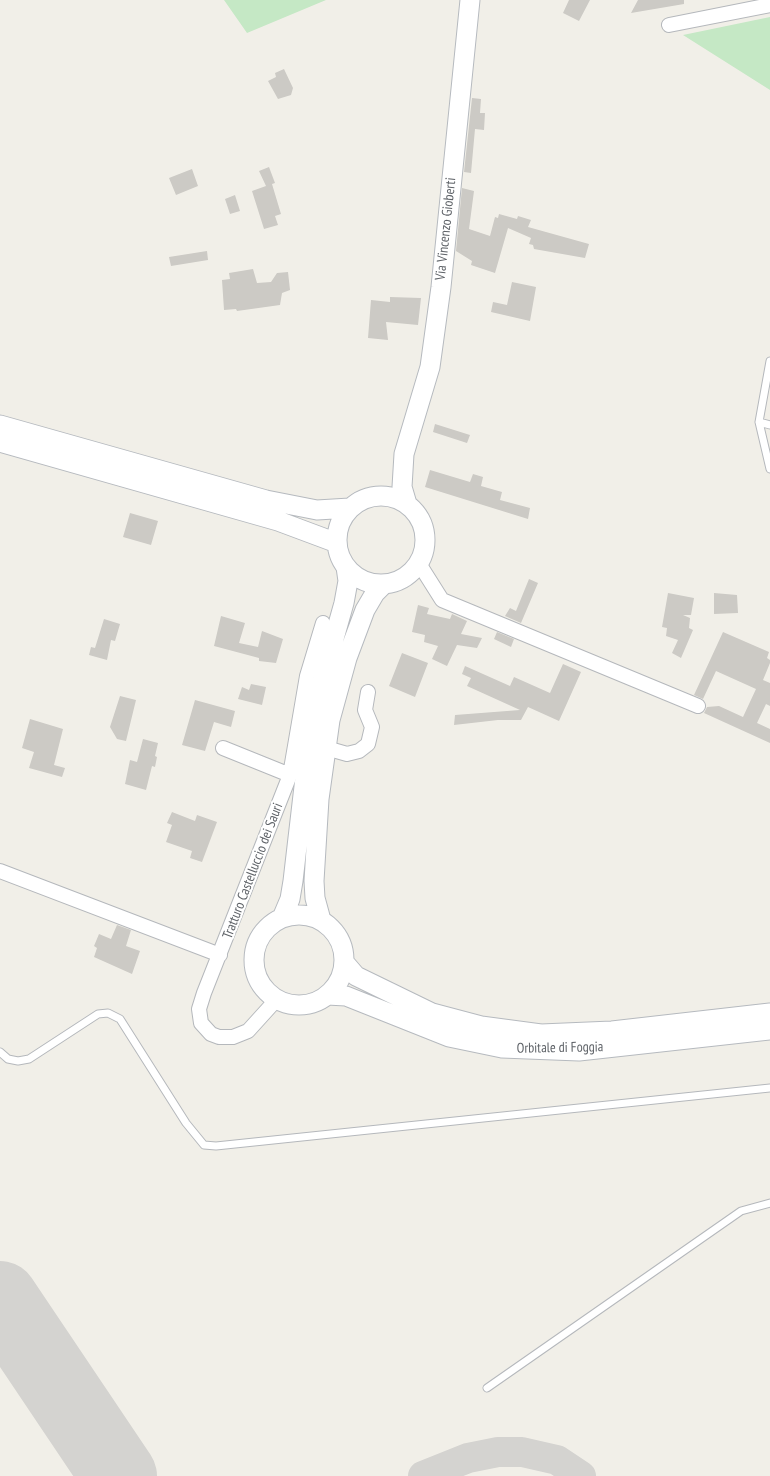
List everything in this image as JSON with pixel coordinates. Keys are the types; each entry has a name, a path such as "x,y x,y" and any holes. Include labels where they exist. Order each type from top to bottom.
{"main road":[{"name":"Via Vincenzo Gioberti","path":"406,504 402,487 404,454 430,367 441,287 470,0"},
{"path":"0,425 266,500 317,510 350,508"},
{"path":"0,442 278,521 337,543"},
{"name":"Via Vincenzo Gioberti","path":"374,496 389,479 404,454"},
{"path":"282,918 290,899 294,881 308,752 317,699 344,603 348,581 346,567 340,556 337,543 340,524 350,508 361,500 374,496 385,496 406,504 419,519 424,533 423,552 418,562 404,577 384,584 374,593 365,610 346,658 330,720 319,799 314,881 315,898 321,920 338,937 343,949 344,962 339,980 327,995 316,1002 302,1005 289,1004 277,1000 261,984 254,965 255,950 260,937 270,926 282,918 306,916 321,920"},
{"path":"346,567 363,580 384,584"},
{"name":"Orbitale di Foggia","path":"344,962 356,976 432,1013 481,1026 541,1034 612,1031 770,1013"},
{"name":"Orbitale di Foggia","path":"327,995 346,996 449,1037 502,1048 578,1051 770,1030"}],"street":[{"path":"669,25 770,5"},
{"path":"418,562 442,600 698,706"},
{"name":"Tratturo Castelluccio dei Sauri","path":"277,1000 248,1031 233,1037 219,1037 211,1034 201,1023 199,1009 290,775 307,676 323,623"},
{"path":"326,748 348,754 359,751 368,744 372,727 365,710 368,692"},
{"path":"223,748 290,775"},
{"path":"0,871 220,955"}],"lane":[{"path":"770,361 759,422 770,469"},
{"path":"759,422 770,425"},
{"path":"0,1052 8,1059 18,1061 29,1059 98,1014 108,1013 120,1019 186,1123 204,1145 216,1146 770,1088"},
{"path":"486,1388 741,1211 770,1203"}],"green space":[{"path":"224,0 326,0 247,33"},
{"path":"770,17 770,90 683,35"}],"building":[{"path":"569,0 590,0 579,21 563,13"},
{"path":"638,0 684,0 684,4 631,13"},
{"path":"284,69 293,88 291,95 278,99 268,81 276,77 275,73"},
{"path":"472,98 481,99 480,113 485,113 484,130 475,129 471,173 464,172"},
{"path":"269,167 275,183 272,184 281,214 275,216 278,225 264,229 252,191 266,186 259,171"},
{"path":"192,169 198,186 176,195 169,178"},
{"path":"462,188 474,191 469,229 490,236 495,217 498,218 499,214 517,219 518,216 531,220 528,227 589,244 585,258 534,249 533,245 529,244 531,238 508,228 495,273 471,265 472,261 456,251"},
{"path":"235,195 240,211 230,214 225,199"},
{"path":"207,251 208,260 171,266 169,257"},
{"path":"253,269 257,283 271,282 277,273 288,272 290,290 282,293 280,305 237,311 236,309 224,310 222,280 230,279 229,273"},
{"path":"512,282 536,287 530,321 491,312 493,302 507,305"},
{"path":"390,297 421,298 418,325 386,322 388,340 368,338 371,300 390,302"},
{"path":"435,424 470,435 467,443 433,432"},
{"path":"430,470 470,482 473,474 483,477 481,486 502,492 500,500 530,508 528,519 425,487"},
{"path":"130,513 158,521 151,545 123,537"},
{"path":"529,579 538,583 521,623 505,616 510,608 516,611"},
{"path":"668,593 694,598 691,615 683,615 690,618 689,628 693,630 681,658 672,653 678,640 666,636 667,628 662,627"},
{"path":"714,593 737,595 738,613 714,614"},
{"path":"418,605 429,608 427,614 450,619 452,614 467,621 461,634 482,638 477,648 457,645 447,666 432,659 438,646 424,642 425,635 412,632"},
{"path":"221,616 245,623 239,643 258,647 262,631 283,639 276,663 259,661 259,658 214,646"},
{"path":"104,619 120,624 115,641 111,640 107,660 89,655 91,647 95,648"},
{"path":"497,632 514,639 511,647 494,639"},
{"path":"723,632 769,652 767,658 770,660 770,663 763,680 770,683 770,706 766,704 757,723 770,729 770,743 704,713 707,707 719,706 743,717 756,689 716,671 703,699 694,695"},
{"path":"402,653 428,663 415,697 389,686"},
{"path":"563,664 581,672 559,721 528,707 521,720 498,720 454,725 455,715 520,710 467,686 471,678 462,674 465,666 510,686 514,677 550,693"},
{"path":"251,684 266,687 262,705 238,699 242,687 249,690"},
{"path":"120,696 136,700 126,741 117,739 110,727"},
{"path":"195,700 235,711 231,727 214,722 205,751 182,745"},
{"path":"30,719 63,729 54,765 65,768 62,777 29,768 34,752 22,748"},
{"path":"143,739 158,743 155,767 152,766 146,790 125,784 130,760 137,762"},
{"path":"172,812 195,821 197,815 217,822 202,862 190,858 192,851 166,842 172,825 167,823"},
{"path":"117,925 131,930 126,946 140,951 132,974 94,957 97,948 94,946 99,934 111,939"}],"taxiway":[{"path":"423,1476 468,1458 498,1452 522,1452 557,1460 581,1476"}],"runway":[{"path":"0,1299 119,1476"}]}
